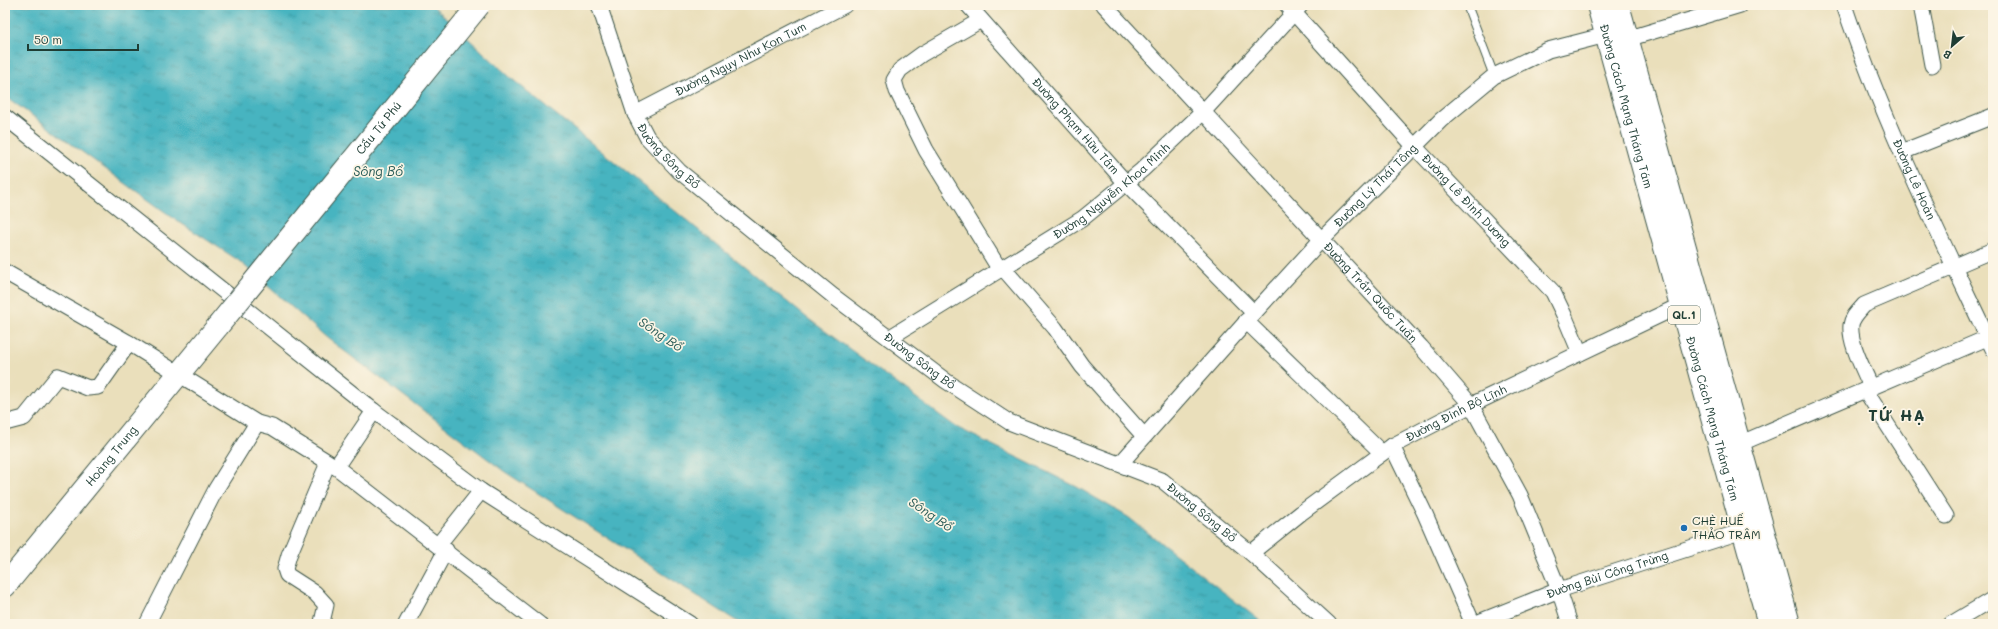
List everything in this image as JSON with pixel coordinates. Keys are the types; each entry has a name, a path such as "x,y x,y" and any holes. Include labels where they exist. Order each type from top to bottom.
{"main road":[{"name":"Cầu Tứ Phú","path":"218,326 479,5"},
{"name":"Đường Cách Mạng Tháng Tám","path":"1598,5 1769,624"},
{"name":"Đường Cách Mạng Tháng Tám","path":"1618,5 1789,624"},
{"name":"Hoàng Trung","path":"5,586 218,326"}],"street":[{"name":"Đường Sông Bồ","path":"599,5 636,114 647,137 679,170 833,296 946,381 1008,422 1163,481 1251,552 1329,624"},
{"name":"Đường Ngụy Như Kon Tum","path":"636,114 845,5"},
{"name":"Đường Phạm Hữu Tâm","path":"968,5 1126,183 1250,317 1387,449 1425,514 1473,624"},
{"path":"1627,39 1740,5"},
{"name":"Đường Lê Hoàn","path":"1844,5 1863,60 1902,152 1990,344"},
{"path":"1921,5 1932,64"},
{"name":"Đường Trần Quốc Tuấn","path":"1111,7 1203,112 1421,347 1470,405 1520,495 1570,624"},
{"name":"Đường Nguyễn Khoa Minh","path":"889,338 1082,219 1126,183 1203,112 1294,8"},
{"name":"Đường Lê Đình Dương","path":"1294,8 1414,146 1553,292 1580,353"},
{"path":"981,20 917,58 900,70 894,80 897,91 926,150 1001,269 1055,328 1082,366 1144,436"},
{"name":"Đường Lý Thái Tông","path":"1120,464 1250,317 1321,240 1441,120 1494,76 1548,50 1606,35"},
{"path":"1902,152 1993,116"},
{"path":"5,117 374,411 481,491 690,624"},
{"path":"1946,516 1868,388 1851,334 1851,325 1854,316 1864,305 1954,265 1993,250"},
{"path":"5,272 129,343 257,423 272,428 332,465 539,624"},
{"name":"Đường Đinh Bộ Lĩnh","path":"1251,552 1387,449 1470,405 1681,305"},
{"path":"5,423 24,418 58,376 88,388 98,387 129,343"},
{"path":"1739,444 1868,388 1990,344"},
{"path":"322,622 326,605 314,593 287,575 285,569 289,555 332,465 374,411"},
{"path":"147,624 216,489 257,423"},
{"path":"406,624 442,548 481,491"},
{"name":"Đường Bùi Công Trừng","path":"1473,624 1558,590 1743,531"},
{"path":"1951,624 1993,599"}],"lane":[{"path":"1467,5 1494,76"}],"water":[{"name":"Sông Bồ","path":"5,5 432,5 511,78 806,317 956,427 1077,487 1128,517 1264,624 741,624 505,472 327,338 238,260 176,220 5,96"}],"place":[{"name":"CHÈ HUẾ THẢO TRÂM","path":"1684,528"}],"district":[{"name":"TỨ HẠ","path":"1897,415"}]}
